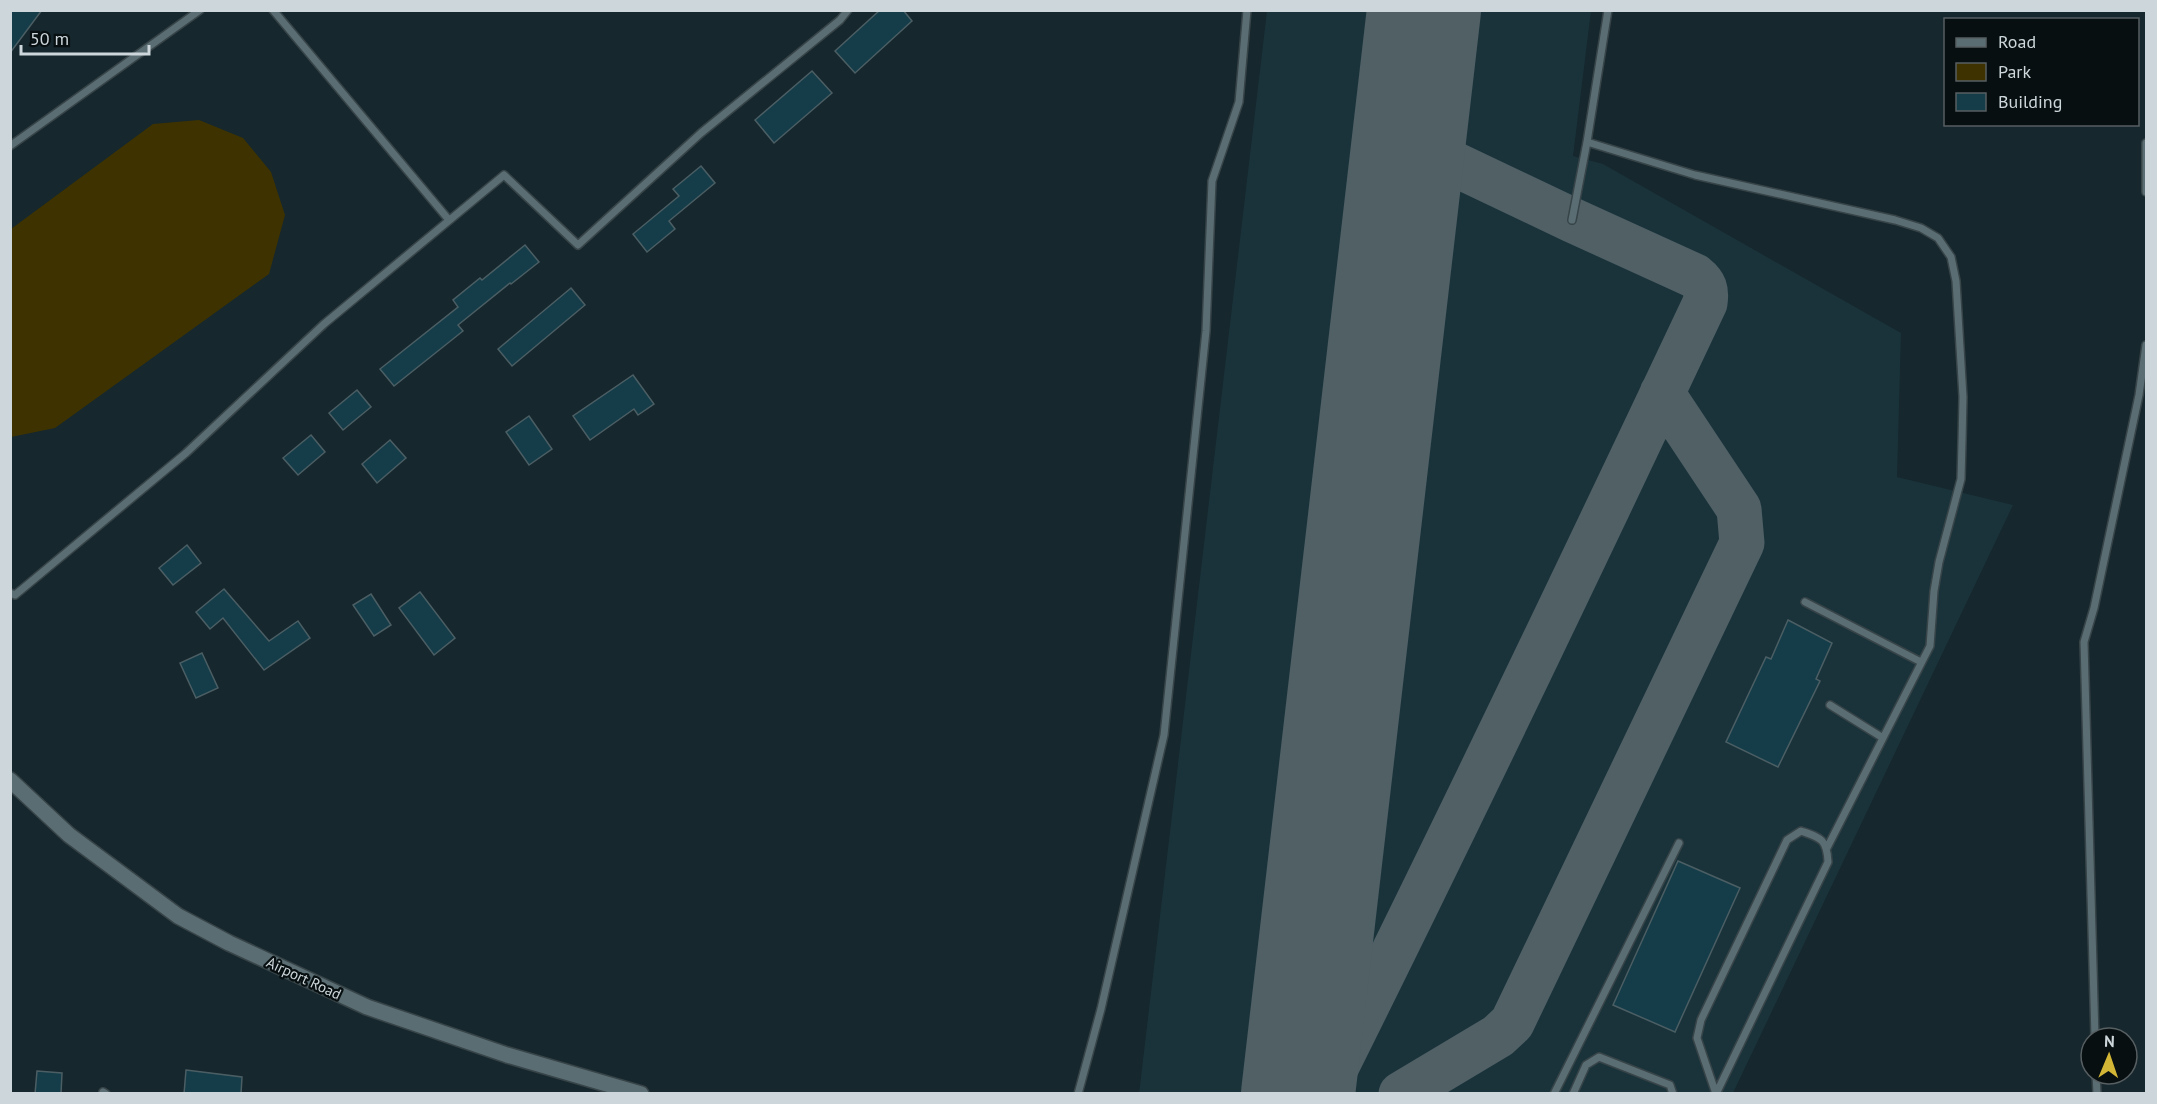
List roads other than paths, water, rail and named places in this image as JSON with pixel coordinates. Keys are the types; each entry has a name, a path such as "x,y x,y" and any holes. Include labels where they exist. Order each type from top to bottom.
{"main road":[{"name":"Airport Road","path":"10,780 69,835 178,916 229,944 367,1007 507,1055 641,1094"}],"lane":[{"path":"10,146 200,10"},
{"path":"273,10 449,220"},
{"path":"10,593 15,595 186,453 324,324 504,175 578,245 701,133 840,20 848,10"},
{"path":"1078,1094 1101,1008 1164,735 1206,331 1212,181 1239,102 1247,10"},
{"path":"1572,220 1608,10"},
{"path":"1587,142 1695,175 1895,220 1921,228 1938,238 1951,257 1956,281 1963,398 1961,479 1939,562 1934,591 1930,645 1827,848"},
{"path":"2146,143 2146,192"},
{"path":"2095,1026 2084,642 2094,608 2139,395 2146,345"},
{"path":"1805,602 1922,662"},
{"path":"1830,705 1883,738"},
{"path":"1801,831 1820,838 1827,848 1828,862 1717,1094 1697,1038 1701,1020 1788,840 1801,831"},
{"path":"1554,1094 1679,843"},
{"path":"1573,1094 1586,1065 1599,1057 1670,1085 1673,1094"}]}
